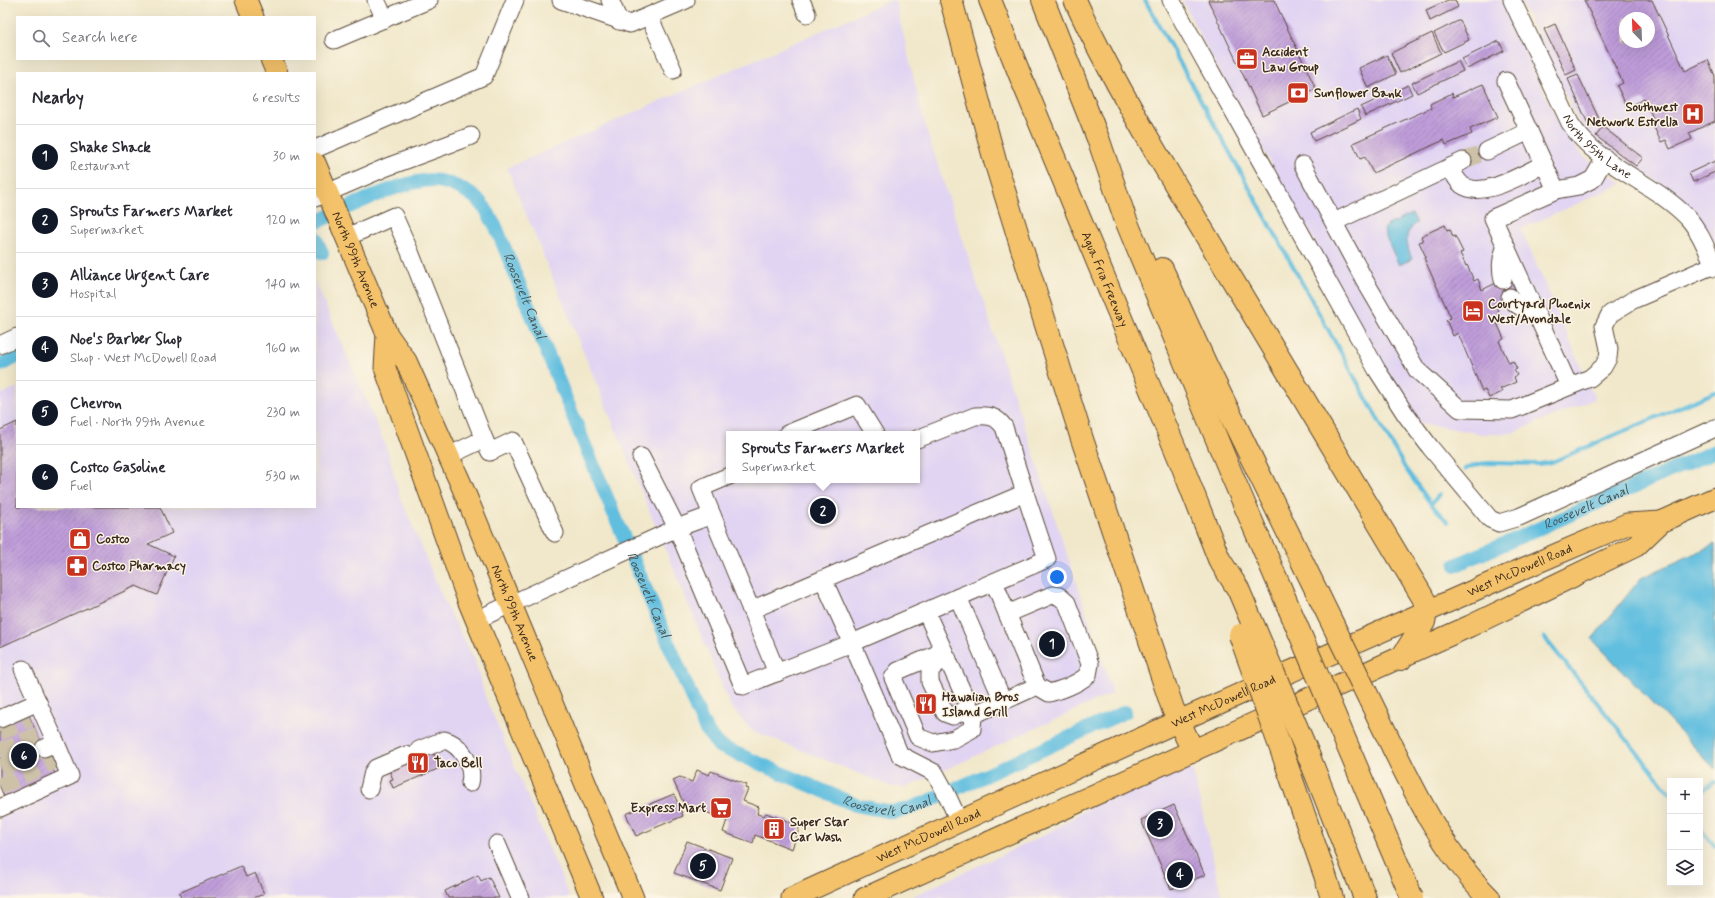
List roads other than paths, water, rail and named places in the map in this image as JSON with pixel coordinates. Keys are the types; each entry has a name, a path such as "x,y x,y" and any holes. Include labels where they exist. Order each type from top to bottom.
{"highway":[{"path":"951,0 995,161 1082,439 1173,709 1193,752"},
{"name":"Agua Fria Freeway","path":"990,0 1182,465 1219,559 1226,594 1248,632"},
{"path":"1043,0 1099,141 1125,218 1230,471 1412,898"},
{"path":"1075,0 1090,33 1132,111 1427,606 1424,622 1400,659"},
{"path":"1099,141 1138,214 1207,367 1419,800 1447,846 1489,898"},
{"path":"1248,632 1308,754 1365,898"},
{"path":"1248,632 1286,764 1332,898"}],"main road":[{"path":"246,0 254,16"},
{"path":"271,60 277,72"},
{"name":"North 99th Avenue","path":"316,166 325,197 344,229 387,334 406,361 448,456 633,898"},
{"name":"North 99th Avenue","path":"387,334 385,368 476,620 592,898"},
{"name":"West McDowell Road","path":"865,898 1400,659 1636,546 1661,522 1715,498"},
{"name":"West McDowell Road","path":"792,898 1179,721 1427,610 1627,524 1661,522"}],"street":[{"path":"376,0 384,19"},
{"path":"334,40 429,0"},
{"path":"316,149 484,76 515,0"},
{"path":"562,0 630,24 686,0"},
{"path":"610,0 619,21"},
{"path":"1171,0 1377,370 1406,415 1430,447 1490,519 1499,523 1519,517 1715,428"},
{"name":"North 95th Lane","path":"1512,0 1577,135 1605,158 1683,213 1703,240 1714,266"},
{"path":"649,16 673,70"},
{"path":"1506,81 1556,190"},
{"path":"1487,151 1529,131"},
{"path":"325,197 387,167 471,136"},
{"path":"1569,386 1493,218 1556,190 1579,186 1593,178 1605,158"},
{"path":"1334,222 1456,164 1462,185 1472,190 1482,190 1494,187 1544,164"},
{"path":"1303,165 1417,370 1460,409 1512,410 1590,378 1603,367 1608,358 1609,349 1604,326 1610,314 1633,300 1714,266"},
{"path":"344,229 394,216 413,259 490,452 513,441 555,533"},
{"path":"1503,280 1500,268 1501,257 1506,246"},
{"path":"1510,297 1514,303 1519,306 1535,311"},
{"path":"0,345 16,337"},
{"path":"794,431 858,405 873,431"},
{"path":"641,457 677,528 743,686 852,644 1047,559 1004,427 999,419 986,415 975,416 920,438"},
{"path":"448,456 484,439"},
{"path":"726,477 701,488 778,673"},
{"path":"751,610 1025,493"},
{"path":"476,620 677,528 712,515"},
{"path":"824,579 900,756 935,774 959,821"},
{"path":"994,582 1007,614 1037,686 1049,693 1064,689 1079,682 1088,675 1090,664 1067,603 1059,596 1052,596 1007,614"},
{"path":"958,597 1003,701"},
{"path":"926,612 944,651 972,712 972,729 954,739 933,743 918,737 892,678 898,671 944,651"},
{"path":"944,651 938,663 930,670 930,682 945,713 953,716 972,712 1003,701 1037,686"},
{"path":"0,808 70,776 50,746 36,711 23,669"},
{"path":"0,719 36,711"},
{"path":"369,789 373,772 376,768 444,740 457,746 462,752 470,771 470,783"},
{"path":"497,844 520,898"}],"water":[{"path":"1412,214 1417,223 1409,230 1407,244 1412,259 1399,265 1385,235 1384,229 1388,225"},
{"path":"1715,544 1715,769 1592,639 1641,578"}],"waterway":[{"path":"1145,0 1405,468 1431,504 1448,522"},
{"name":"Roosevelt Canal","path":"316,223 354,204 382,193 410,184 431,180 440,181 466,191 485,208 496,227 584,443 696,708 706,730 719,746 856,805 892,812 905,810 927,802 1125,712"},
{"path":"316,239 322,253"},
{"name":"Roosevelt Canal","path":"0,365 16,357"},
{"path":"1465,469 1479,464 1489,463 1539,464 1552,462 1715,392"},
{"name":"Roosevelt Canal","path":"1456,565 1715,451"},
{"path":"1431,504 1440,494"},
{"path":"1544,637 1667,789"},
{"path":"1703,791 1715,781"},
{"path":"1703,832 1715,846"}],"tunnel":[{"path":"1463,161 1487,151"},
{"path":"0,732 30,718"},
{"path":"0,752 38,735"},
{"path":"0,768 44,748"},
{"path":"0,786 54,761"}],"place":[{"name":"Accident Law Group","path":"1247,59"},
{"name":"Sunflower Bank","path":"1298,93"},
{"name":"Southwest Network Estrella","path":"1693,114"},
{"name":"Courtyard Phoenix West/Avondale","path":"1473,311"},
{"name":"Sprouts Farmers Market","path":"823,511"},
{"name":"Costco","path":"80,539"},
{"name":"Costco Pharmacy","path":"77,566"},
{"name":"Shake Shack","path":"1052,644"},
{"name":"Hawaiian Bros Island Grill","path":"926,704"},
{"name":"Costco Gasoline","path":"24,756"},
{"name":"Taco Bell","path":"418,763"},
{"name":"Express Mart","path":"721,808"},
{"name":"Alliance Urgent Care","path":"1160,824"},
{"name":"Super Star Car Wash","path":"774,829"},
{"name":"Chevron","path":"703,866"},
{"name":"Noe's Barber Shop","path":"1180,875"}]}
